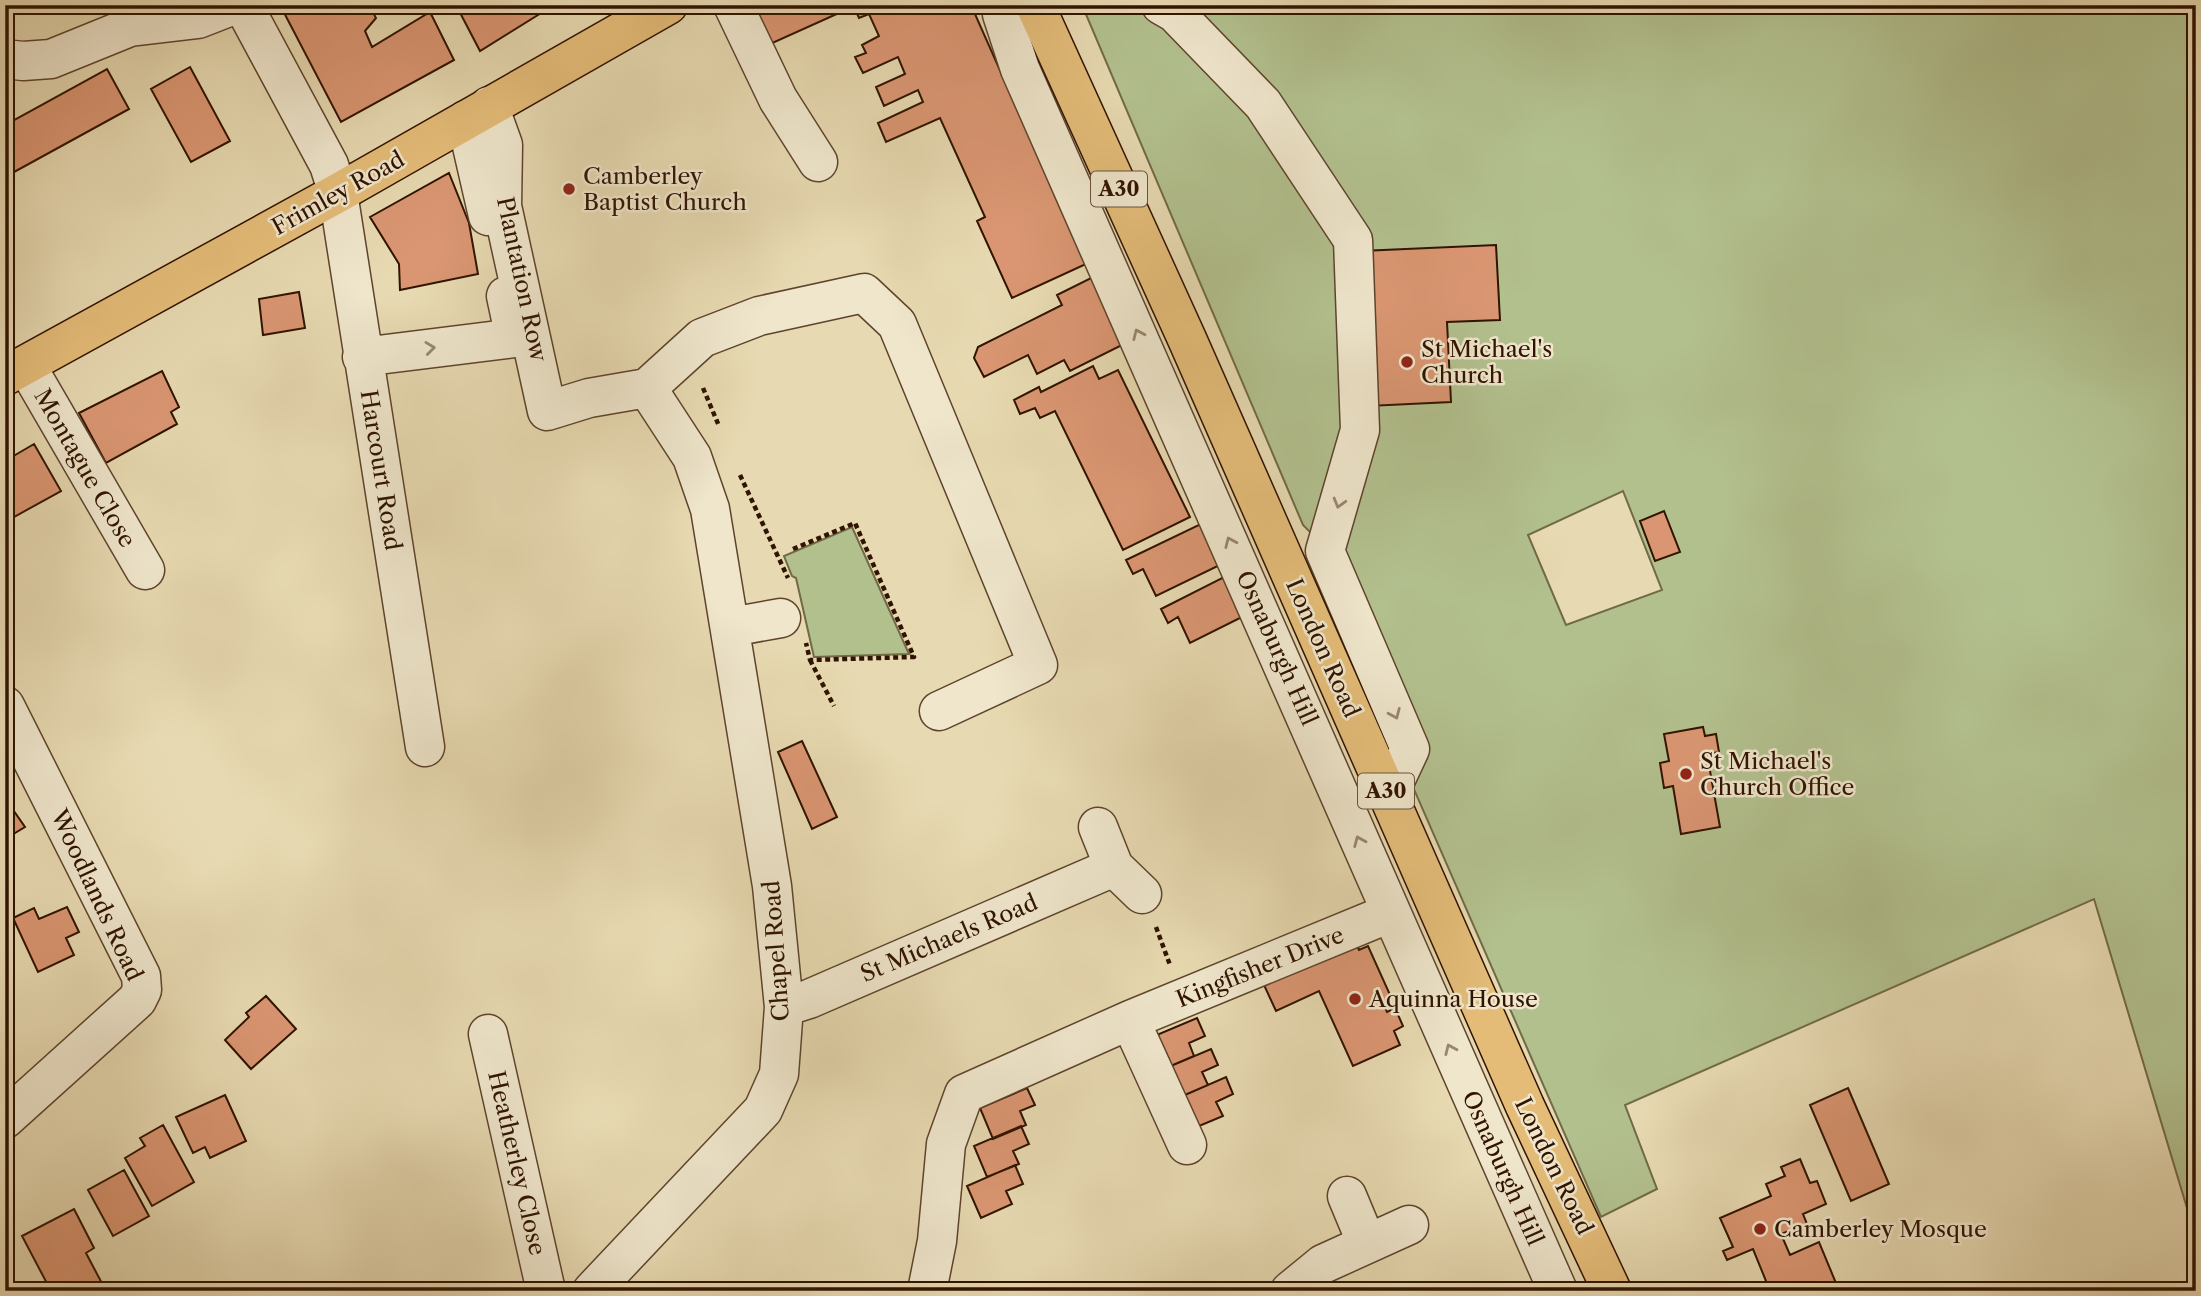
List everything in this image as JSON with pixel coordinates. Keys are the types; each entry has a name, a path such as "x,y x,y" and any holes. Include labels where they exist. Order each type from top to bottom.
{"main road":[{"name":"Frimley Road","path":"16,371 338,193 668,5"},
{"name":"London Road","path":"1035,5 1525,1106 1612,1291"}],"street":[{"path":"5,59 51,59 130,27 198,19 234,5"},
{"name":"Harcourt Road","path":"243,5 329,165 338,193 425,747"},
{"path":"733,5 778,99 818,163"},
{"name":"Osnaburgh Hill","path":"1007,5 1002,14 1020,69 1558,1291"},
{"path":"1161,5 1175,13 1263,104 1353,240 1358,437 1325,551 1410,749 1388,796"},
{"path":"362,357 515,338 477,113"},
{"name":"Plantation Row","path":"477,113 503,145 502,206 547,411 589,398 647,388"},
{"path":"647,388 702,338 759,316 864,293 897,324 1038,665 939,711"},
{"name":"Montague Close","path":"16,371 145,570"},
{"name":"Chapel Road","path":"592,1291 763,1110 779,1074 783,1007 772,886 731,627 702,480 692,457 647,388"},
{"path":"731,627 781,618"},
{"name":"Woodlands Road","path":"5,1119 137,1000 142,990 141,976 10,727"},
{"path":"1098,827 1114,867 1142,894"},
{"name":"St Michaels Road","path":"783,1007 809,999 1114,867"},
{"name":"Kingfisher Drive","path":"927,1291 937,1241 946,1144 964,1094 1130,1020 1390,913"},
{"path":"1130,1020 1187,1145"},
{"name":"Heatherley Close","path":"488,1034 546,1291"},
{"path":"1347,1196 1367,1244"},
{"path":"1290,1291 1323,1264 1409,1225"}],"path":[{"path":"703,388 721,430"},
{"path":"737,468 788,578"},
{"path":"793,549 855,523 914,657 810,660"},
{"path":"807,649 834,706"}],"green space":[{"path":"1082,5 2196,5 2196,1238 2094,899 1625,1105 1657,1189 1601,1217 1409,778 1334,556 1303,525","holes":["1623,491 1662,590 1566,625 1528,535"]},
{"path":"852,527 909,654 814,657 796,578 792,576 784,556"}],"building":[{"path":"280,5 369,5 376,18 365,31 372,47 430,12 454,60 341,122"},
{"path":"456,5 554,5 480,51"},
{"path":"741,5 848,5 850,8 761,48"},
{"path":"853,5 971,5 1086,264 1012,298 977,221 985,217 940,118 886,142 878,123 923,102 918,90 884,106 876,87 905,74 898,57 863,73 855,57 866,53 862,45 879,36 869,14 859,18"},
{"path":"190,67 230,141 191,162 151,89"},
{"path":"107,69 129,109 5,177 5,125"},
{"path":"449,173 469,223 478,274 400,290 399,264 370,217"},
{"name":"St Michael's Church","path":"1496,245 1500,320 1447,322 1451,402 1368,406 1361,251"},
{"path":"1095,276 1128,342 1070,371 1064,360 1037,374 1028,355 984,377 974,358 978,347 1062,305 1057,295"},
{"path":"299,292 305,328 263,335 259,299"},
{"path":"1093,366 1099,379 1118,370 1190,517 1123,550 1055,411 1040,418 1035,408 1020,414 1014,400 1039,387 1041,392"},
{"path":"162,371 179,407 171,412 177,424 106,463 79,413"},
{"path":"34,444 61,491 5,522 5,461"},
{"path":"1664,511 1680,552 1655,561 1640,521"},
{"path":"1207,521 1226,562 1156,596 1143,569 1133,574 1126,560"},
{"path":"1230,574 1250,613 1190,643 1178,617 1168,623 1161,609"},
{"name":"St Michael's Church Office","path":"1703,727 1705,736 1716,734 1719,752 1707,754 1720,827 1681,834 1673,786 1664,788 1660,763 1669,761 1664,734"},
{"path":"802,741 837,817 812,829 778,752"},
{"path":"9,804 25,827 5,839 5,806"},
{"path":"67,907 79,932 66,938 74,955 38,972 13,918 34,908 39,919"},
{"name":"Aquinna House","path":"1353,937 1359,950 1368,946 1391,997 1382,1002 1387,1012 1395,1008 1403,1026 1394,1031 1400,1045 1353,1066 1319,991 1276,1011 1264,985"},
{"path":"266,996 296,1029 251,1069 225,1040 249,1017 246,1013"},
{"path":"1197,1018 1205,1036 1189,1043 1194,1056 1166,1068 1152,1037"},
{"path":"1211,1049 1218,1065 1202,1072 1208,1085 1178,1098 1166,1068"},
{"path":"1226,1077 1233,1094 1216,1102 1223,1116 1192,1129 1178,1098"},
{"path":"1027,1088 1035,1105 1020,1111 1026,1125 993,1139 980,1108"},
{"path":"1848,1088 1889,1184 1851,1201 1810,1105"},
{"path":"225,1095 246,1141 210,1158 205,1147 193,1153 176,1117"},
{"path":"163,1125 194,1182 152,1206 125,1158 145,1146 140,1138"},
{"path":"1021,1126 1029,1144 1013,1151 1019,1164 987,1177 974,1146"},
{"name":"Camberley Mosque","path":"1800,1159 1810,1183 1817,1181 1826,1204 1803,1214 1807,1224 1781,1234 1790,1255 1819,1242 1838,1288 1832,1291 1770,1291 1753,1249 1727,1260 1723,1251 1733,1247 1720,1218 1771,1196 1766,1184 1785,1176 1781,1167"},
{"path":"1015,1165 1023,1184 1006,1191 1012,1204 981,1218 967,1186"},
{"path":"124,1170 149,1216 113,1236 88,1190"},
{"path":"74,1209 94,1248 86,1253 106,1291 51,1291 22,1236"}],"place":[{"name":"Camberley Baptist Church","path":"569,189"},
{"name":"St Michael's Church","path":"1407,362"},
{"name":"St Michael's Church Office","path":"1686,774"},
{"name":"Aquinna House","path":"1355,999"},
{"name":"Camberley Mosque","path":"1760,1229"}]}
